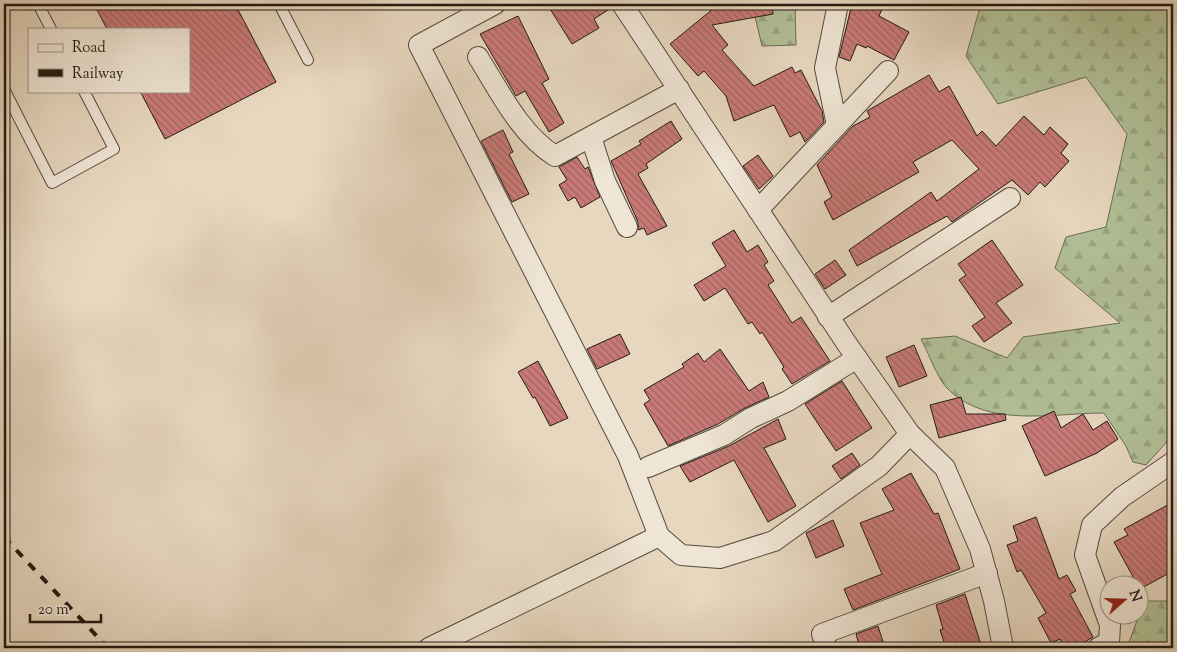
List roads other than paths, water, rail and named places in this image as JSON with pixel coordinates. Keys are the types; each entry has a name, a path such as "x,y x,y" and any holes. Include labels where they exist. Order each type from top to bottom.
{"street":[{"path":"495,4 419,45 628,456 659,536 680,555 720,558 774,542 879,466 910,434"},
{"path":"622,4 828,317 910,434 945,468 977,542 987,573 1003,648"},
{"path":"837,125 825,68 838,4"},
{"path":"478,57 513,111 538,145 555,156 679,89"},
{"path":"758,210 888,71"},
{"path":"591,137 605,181 627,227"},
{"path":"828,317 1010,198"},
{"path":"648,467 724,435 751,418 788,401 857,358"},
{"path":"1098,648 1109,642 1110,625 1085,555 1092,525 1122,497 1173,462"},
{"path":"429,648 659,536"},
{"path":"828,648 822,634 987,573"}],"lane":[{"path":"38,4 50,28"},
{"path":"279,4 308,60"},
{"path":"4,89 52,183 114,149 85,92"}],"railway":[{"path":"4,537 108,648"}]}
